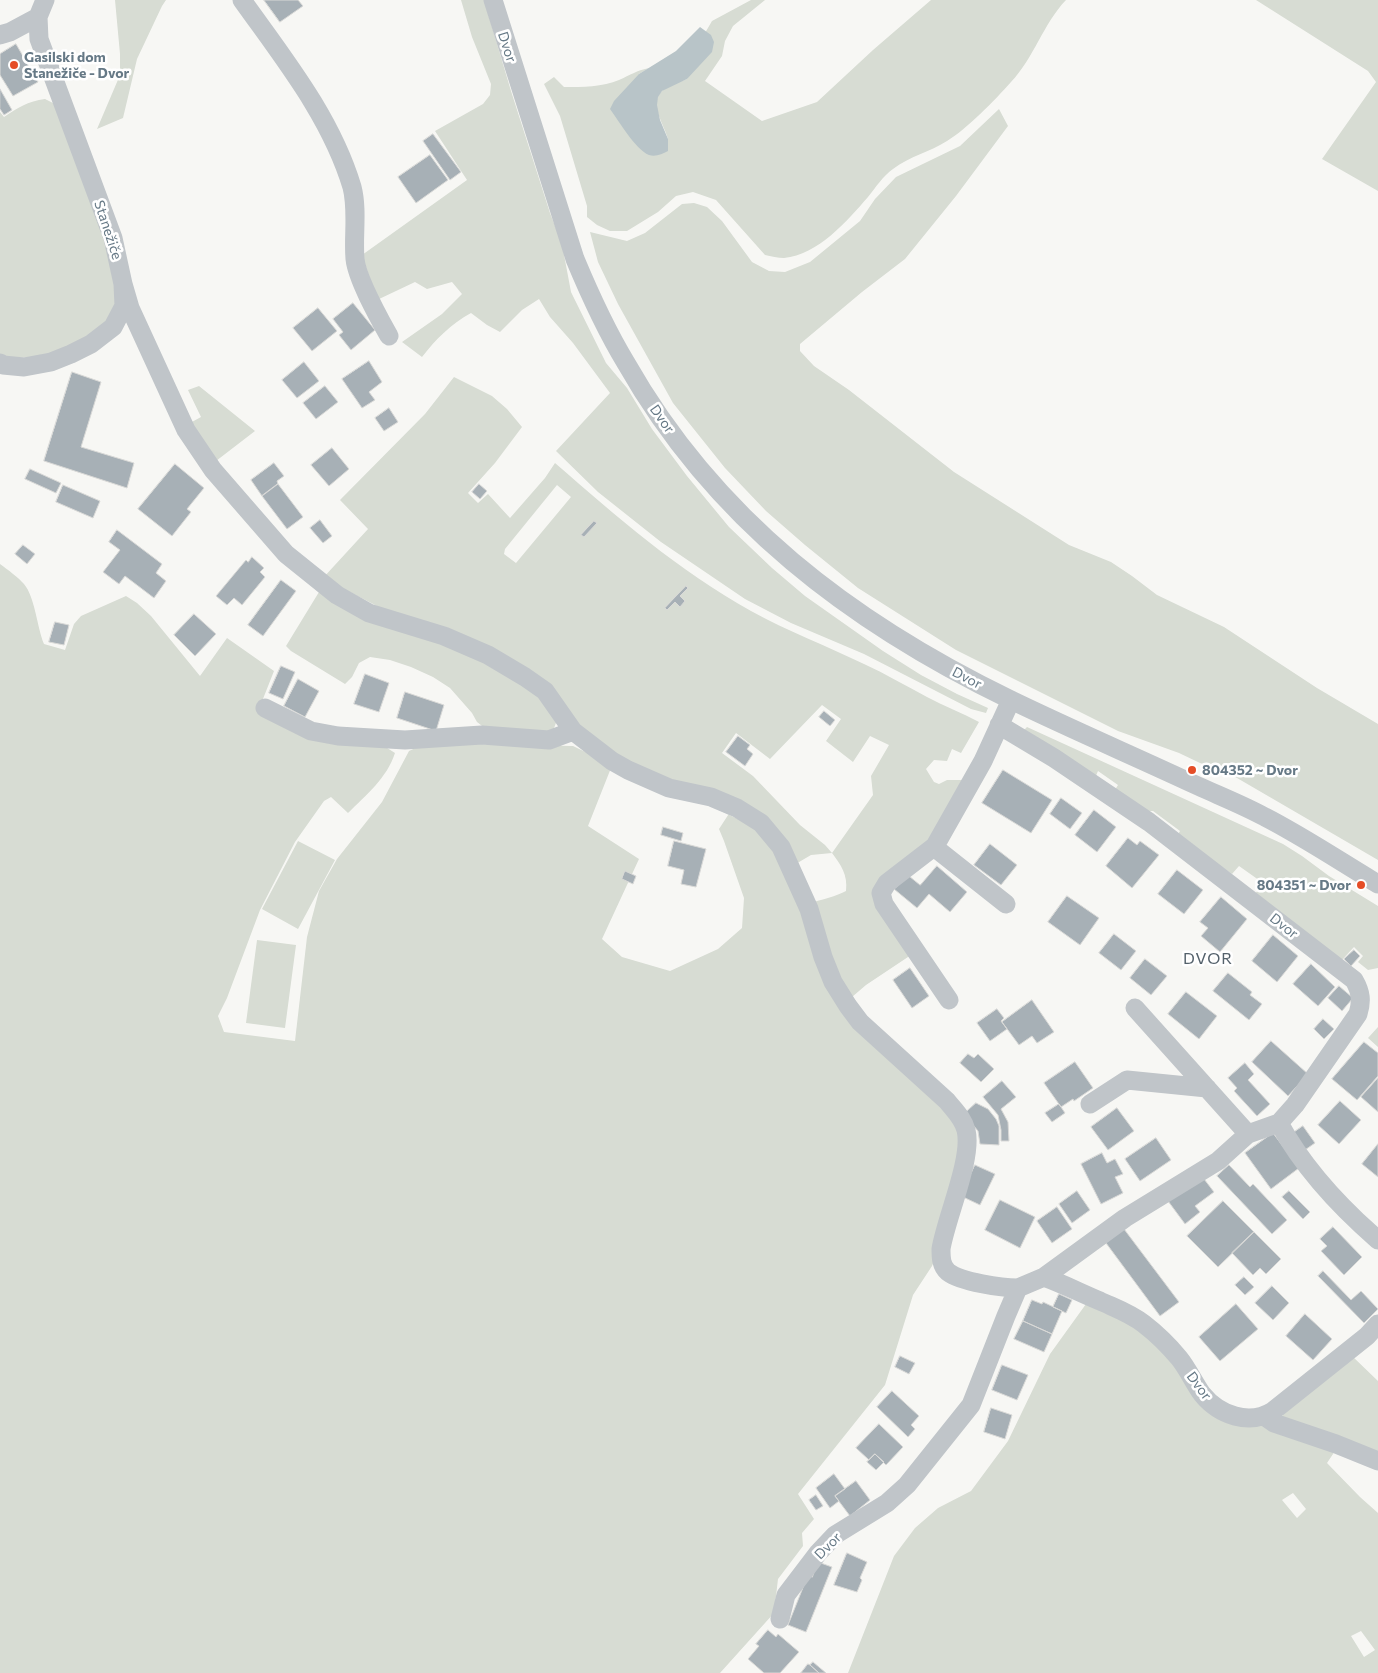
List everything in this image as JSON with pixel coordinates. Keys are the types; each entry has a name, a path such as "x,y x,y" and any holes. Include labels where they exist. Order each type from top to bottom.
{"street":[{"path":"242,0 312,100 338,148 354,198 356,262 366,289 389,336"},
{"name":"Dvor","path":"493,0 575,259 611,336 627,365 670,432 737,512 800,570 890,634 938,663 1011,700 1265,817 1378,884"},
{"name":"Stanežiče","path":"0,35 10,32 42,9"},
{"name":"Stanežiče","path":"0,363 24,367 51,362 91,344 113,327 124,306 123,284 113,238 39,38 42,9"},
{"name":"Dvor","path":"123,284 130,308 186,430 213,470 286,554 337,595 369,613 444,636 488,655 525,677 544,691 573,730 612,761 648,780 669,788 710,797 737,808 761,823 781,847 809,909 823,958 848,1006 860,1022 946,1101 959,1115 966,1129 968,1145 965,1161 942,1240 941,1259 944,1267 948,1272 982,1283 1003,1288 1018,1288 1044,1277 1125,1218 1218,1161 1248,1134 1279,1123 1295,1105 1358,1014 1362,1003 1360,990 1354,980 1149,822 999,725"},
{"path":"949,1000 884,904 881,893 887,883 934,847 983,761 1011,700"},
{"path":"265,708 311,730 338,736 405,740 482,735 549,740 573,730"},
{"path":"934,847 1006,904"},
{"path":"1135,1008 1248,1134"},
{"path":"1090,1104 1128,1080 1207,1088"},
{"path":"1279,1123 1290,1144 1324,1185 1352,1217 1378,1240"},
{"name":"Dvor","path":"1044,1277 1127,1312 1144,1324 1162,1339 1180,1359 1203,1395 1218,1408 1234,1416 1252,1418 1264,1416"},
{"name":"Dvor","path":"780,1619 786,1595 818,1553 835,1535 887,1503 907,1485 971,1405 1018,1288"},
{"path":"1378,1324 1367,1336 1314,1379 1264,1416 1274,1423 1336,1444 1378,1461"}],"shaded area":[{"path":"115,0 166,0 137,59 123,118 97,129 120,75"},
{"path":"461,0 484,0 550,213 562,244 571,292 606,363 627,388 652,429 687,476 729,527 772,568 805,596 883,651 921,675 988,708 986,713 971,709 864,654 791,623 745,599 661,542 598,492 556,451 610,393 573,343 550,317 539,299 522,310 500,332 471,313 444,332 422,357 402,342 442,314 462,294 452,282 427,289 415,282 377,300 362,255 467,180 435,131 483,104 490,95 491,84 472,37"},
{"path":"751,0 765,0 733,26 725,41 722,56 705,81 762,121 817,102 931,0 1066,0 1058,9 1019,73 981,114 947,141 906,161 889,172 841,226 809,251 797,256 784,258 765,255 716,200 693,192 676,196 658,212 627,231 610,231 597,225 587,217 587,206 560,116 544,84 554,77 564,87 599,85 619,80 649,68 639,74 668,151 668,139 657,108 658,96 667,87 687,79 705,33 712,21"},
{"path":"1256,0 1378,0 1378,191 1322,159 1376,82 1368,71"},
{"path":"700,27 711,35 714,42 712,52 687,79 662,91 658,97 657,105 660,120 668,139 668,151 657,155 649,155 638,147 610,109 614,101 639,74 676,51"},
{"path":"45,99 55,104 110,251 118,301 103,328 53,356 0,359 0,112 4,117 23,105"},
{"path":"999,109 1008,126 956,196 905,259 800,344 800,351 814,366 849,390 954,472 1069,545 1111,562 1157,595 1224,627 1317,688 1378,724 1378,860 1225,771 1118,731 956,650 858,588 766,511 725,468 673,403 618,304 598,262 590,232 627,241 645,233 682,204 694,203 707,207 722,221 752,262 769,271 785,272 810,262 860,221 875,199 896,177 960,146"},
{"path":"454,377 492,396 507,409 522,427 495,463 468,493 478,503 488,494 510,518 545,478 555,463 649,542 724,595 793,632 872,668 979,722 961,753 952,749 947,761 934,760 926,769 934,782 939,784 947,780 967,780 923,849 881,880 911,955 866,985 852,997 836,978 810,903 846,891 846,880 843,870 832,853 811,855 794,865 779,839 655,779 590,739 558,700 323,578 368,529 340,500 425,414","holes":["557,485 571,497 516,563 504,554 505,549","822,705 841,719 826,741 853,762 870,736 889,745 871,776 873,795 832,853 800,825 753,776 722,753 736,733 770,759"]},
{"path":"199,386 255,431 216,461 190,423 201,417 188,390"},
{"path":"0,564 19,579 28,590 44,644 65,650 74,624 81,616 126,596 151,616 200,676 227,638 274,671 259,709 384,746 395,753 381,778 369,793 348,813 331,797 324,801 295,842 260,910 227,998 218,1016 224,1032 295,1041 307,937 319,891 337,859 382,802 409,751 426,743 573,746 600,759 611,768 588,826 639,859 602,939 622,957 670,971 718,949 742,928 744,898 719,829 732,809 777,849 830,986 932,1090 963,1136 937,1254 932,1266 913,1295 885,1385 798,1494 814,1519 802,1533 803,1546 778,1579 774,1613 720,1673 0,1673"},
{"path":"319,592 359,615 471,651 543,695 557,720 553,731 547,735 486,729 477,722 472,713 450,688 433,677 390,660 370,657 359,663 352,677 345,684 286,646"},
{"path":"1027,727 1283,844 1329,876 1378,906 1378,968 1368,970 1358,962 1363,956 1354,947 1339,963 1255,894 1263,883 1239,866 1232,874 1177,836 1180,831 1153,811 1138,811 1113,793 1118,785 1098,771 1095,778 1021,733"},
{"path":"298,841 335,860 298,929 262,909"},
{"path":"257,940 296,945 285,1028 246,1023"},
{"path":"1378,1027 1378,1047 1368,1038"},
{"path":"1086,1304 1127,1317 1166,1352 1190,1384 1256,1424 1337,1448 1327,1463 1378,1513 1378,1673 848,1673 894,1556 915,1528 938,1508 971,1491 1008,1441 1050,1354","holes":["1293,1493 1306,1509 1297,1518 1282,1500","1361,1631 1375,1650 1364,1657 1351,1636"]},
{"path":"1351,1355 1378,1381 1378,1457 1284,1423 1282,1410"}],"building":[{"path":"264,0 298,0 303,6 280,22"},
{"name":"Gasilski dom Stanežiče - Dvor","path":"16,44 38,82 13,96 0,75 0,54"},
{"path":"0,89 12,110 4,115 0,109"},
{"path":"433,134 461,172 450,180 423,141"},
{"path":"430,155 448,180 416,203 398,177"},
{"path":"353,303 375,330 351,350 339,335 343,332 333,319"},
{"path":"318,308 337,331 312,351 293,328"},
{"path":"369,361 382,382 369,392 375,400 362,408 342,379"},
{"path":"304,362 319,381 297,398 282,380"},
{"path":"72,372 101,382 81,447 134,463 127,488 44,461"},
{"path":"325,386 338,402 316,419 303,403"},
{"path":"389,408 398,422 384,431 375,418"},
{"path":"332,448 349,469 329,486 311,465"},
{"path":"274,463 284,476 277,481 278,484 262,496 251,480"},
{"path":"175,464 204,488 187,509 191,512 172,536 138,509"},
{"path":"30,469 61,483 56,493 25,479"},
{"path":"278,484 303,517 287,529 262,496"},
{"path":"479,484 487,491 480,499 472,492"},
{"path":"63,485 100,501 93,518 56,502"},
{"path":"320,520 332,536 323,543 310,528"},
{"path":"594,521 597,523 584,537 581,535"},
{"path":"117,530 162,564 156,573 166,581 154,598 125,576 119,584 103,572 120,550 109,542"},
{"path":"23,545 35,554 27,564 15,554"},
{"path":"252,557 264,568 260,572 265,577 242,605 234,598 227,605 216,596 246,560 248,562"},
{"path":"281,580 296,591 263,636 248,625"},
{"path":"686,586 688,588 680,596 685,601 680,607 675,602 667,610 665,608"},
{"path":"194,614 216,634 195,656 174,635"},
{"path":"55,622 69,625 64,645 49,642"},
{"path":"281,666 295,672 283,699 269,693"},
{"path":"365,674 389,683 379,712 354,704"},
{"path":"298,679 319,691 305,717 284,706"},
{"path":"405,692 444,705 436,731 397,718"},
{"path":"824,711 835,720 830,726 819,717"},
{"path":"738,736 750,745 747,749 753,754 745,766 726,752"},
{"path":"1003,770 1052,800 1031,833 982,803"},
{"path":"1061,798 1082,813 1070,829 1050,814"},
{"path":"1094,810 1116,827 1097,852 1075,835"},
{"path":"663,827 683,833 681,841 661,835"},
{"path":"1128,838 1137,845 1140,841 1159,855 1132,888 1106,866"},
{"path":"674,841 706,849 696,887 681,884 684,870 668,866"},
{"path":"990,844 1017,865 1001,885 974,865"},
{"path":"937,866 967,892 950,912 929,894 917,908 894,889 909,876 920,885"},
{"path":"1177,870 1203,890 1184,914 1158,894"},
{"path":"625,871 636,876 633,884 622,879"},
{"path":"1067,896 1099,918 1080,945 1048,922"},
{"path":"1221,897 1247,919 1220,952 1201,936 1208,928 1200,922"},
{"path":"1114,934 1136,951 1121,970 1099,953"},
{"path":"1273,935 1298,956 1277,982 1252,961"},
{"path":"1354,950 1360,956 1351,966 1344,959"},
{"path":"1145,959 1167,976 1151,995 1130,978"},
{"path":"1311,964 1335,987 1318,1006 1293,984"},
{"path":"910,968 929,996 912,1008 893,980"},
{"path":"1228,973 1252,992 1250,995 1262,1004 1249,1020 1213,991"},
{"path":"1339,986 1353,998 1342,1011 1328,998"},
{"path":"1186,992 1217,1016 1199,1039 1168,1014"},
{"path":"1032,1000 1054,1032 1037,1043 1032,1036 1019,1045 1002,1022"},
{"path":"997,1009 1004,1018 1001,1021 1007,1029 990,1041 977,1023"},
{"path":"1323,1019 1334,1029 1324,1039 1314,1029"},
{"path":"1271,1041 1308,1074 1288,1096 1252,1062"},
{"path":"1364,1042 1378,1053 1378,1076 1357,1100 1332,1079"},
{"path":"968,1054 974,1058 978,1054 994,1069 981,1082 960,1063"},
{"path":"1075,1062 1093,1088 1061,1107 1044,1083"},
{"path":"1245,1063 1254,1074 1248,1080 1270,1104 1257,1116 1234,1091 1237,1088 1228,1078"},
{"path":"1378,1078 1378,1112 1361,1097"},
{"path":"1002,1081 1016,1097 1001,1109 1008,1122 1009,1141 1001,1141 998,1115 983,1097"},
{"path":"1340,1101 1361,1120 1339,1144 1318,1125"},
{"path":"976,1103 988,1109 996,1119 999,1126 999,1145 980,1144 978,1131 964,1114"},
{"path":"1059,1104 1065,1113 1052,1122 1045,1113"},
{"path":"1117,1108 1134,1131 1108,1150 1091,1127"},
{"path":"1303,1126 1315,1143 1302,1152 1290,1135"},
{"path":"1273,1133 1299,1168 1271,1189 1245,1153"},
{"path":"1156,1138 1171,1160 1140,1181 1125,1159"},
{"path":"1378,1144 1378,1177 1362,1164"},
{"path":"1102,1153 1107,1163 1115,1159 1123,1174 1115,1177 1123,1193 1101,1204 1081,1164"},
{"path":"975,1165 995,1174 980,1205 961,1196"},
{"path":"1229,1165 1250,1187 1253,1184 1287,1220 1272,1234 1217,1176"},
{"path":"1201,1175 1214,1192 1195,1206 1200,1212 1185,1224 1168,1201"},
{"path":"1077,1191 1090,1210 1072,1223 1059,1204"},
{"path":"1289,1191 1310,1212 1303,1219 1282,1197"},
{"path":"1000,1200 1035,1217 1020,1248 985,1230"},
{"path":"1223,1201 1254,1232 1218,1267 1187,1236"},
{"path":"1057,1207 1072,1229 1052,1243 1037,1221"},
{"path":"1333,1227 1362,1257 1344,1275 1321,1251 1327,1246 1320,1239"},
{"path":"1124,1229 1179,1302 1160,1316 1106,1243"},
{"path":"1254,1232 1281,1259 1266,1274 1260,1268 1253,1275 1232,1253"},
{"path":"1323,1271 1351,1300 1361,1291 1378,1309 1364,1323 1318,1276"},
{"path":"1244,1277 1254,1287 1245,1295 1235,1285"},
{"path":"1272,1286 1289,1303 1273,1320 1255,1303"},
{"path":"1059,1294 1072,1300 1066,1313 1053,1307"},
{"path":"1032,1300 1042,1304 1043,1302 1062,1311 1052,1334 1023,1321"},
{"path":"1236,1304 1258,1329 1220,1361 1199,1337"},
{"path":"1305,1314 1332,1339 1313,1360 1286,1336"},
{"path":"1023,1321 1052,1334 1044,1352 1014,1339"},
{"path":"900,1356 915,1363 909,1374 895,1367"},
{"path":"1002,1365 1028,1375 1017,1400 992,1390"},
{"path":"892,1391 919,1416 911,1425 915,1429 908,1437 877,1407"},
{"path":"991,1408 1012,1415 1005,1439 984,1432"},
{"path":"879,1424 903,1447 886,1465 875,1454 869,1460 856,1448"},
{"path":"875,1454 884,1462 876,1470 867,1462"},
{"path":"834,1474 845,1489 835,1496 839,1501 830,1508 816,1488"},
{"path":"856,1481 870,1500 850,1516 835,1496"},
{"path":"816,1495 823,1506 816,1510 809,1500"},
{"path":"847,1553 867,1562 860,1578 862,1580 857,1592 834,1585"},
{"path":"818,1562 832,1567 806,1632 788,1625 808,1575 812,1577"},
{"path":"768,1630 776,1637 778,1634 799,1652 780,1673 764,1673 748,1659 759,1646 756,1644"},
{"path":"813,1662 826,1673 819,1673 810,1665"},
{"path":"808,1664 810,1665 819,1673 801,1673"}],"place":[{"name":"Gasilski dom Stanežiče - Dvor","path":"14,65"},
{"name":"804352 ~ Dvor","path":"1192,770"},
{"name":"804351 ~ Dvor","path":"1361,885"}],"district":[{"name":"DVOR","path":"1208,959"}]}
